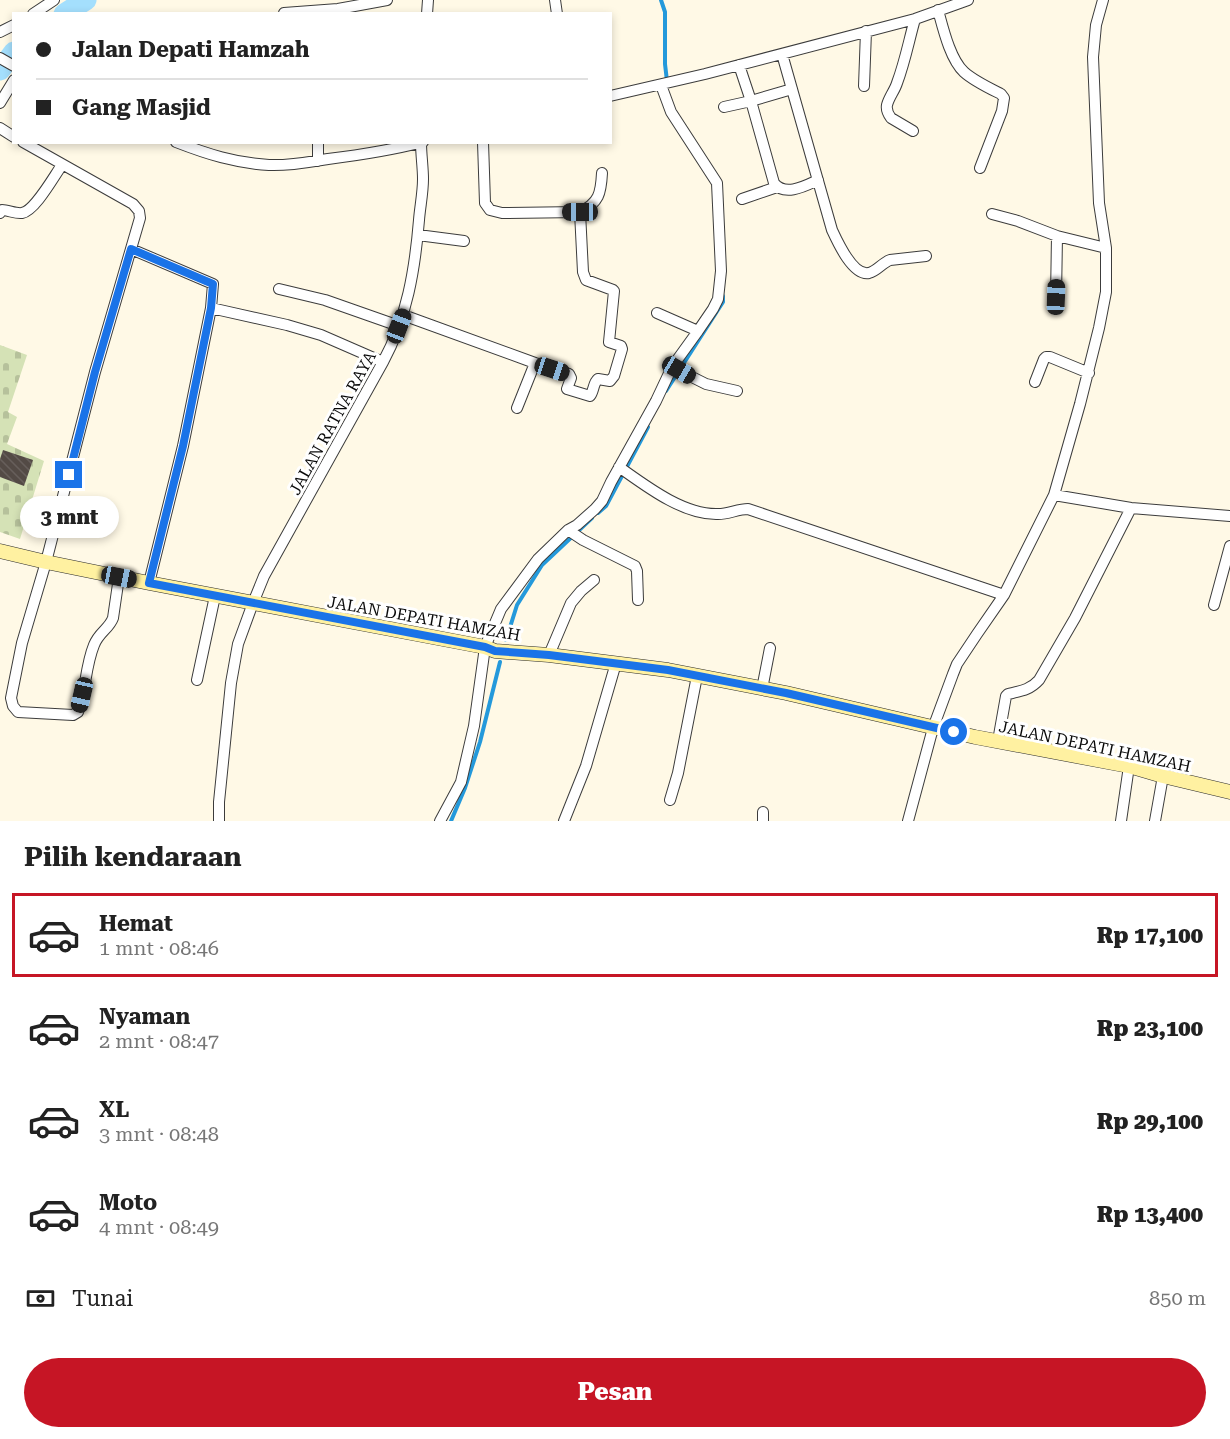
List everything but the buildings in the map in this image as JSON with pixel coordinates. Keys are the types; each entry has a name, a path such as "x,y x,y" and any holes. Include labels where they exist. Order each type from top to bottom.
{"main road":[{"name":"JALAN DEPATI HAMZAH","path":"0,551 149,583 485,647 495,651 549,655 668,670 762,688 933,728 1130,766 1230,792"}],"street":[{"path":"36,12 54,0"},
{"path":"298,12 338,9 387,0"},
{"path":"612,96 915,19 968,0"},
{"path":"908,821 933,728 947,687 957,664 1004,595 1054,495 1089,373 1105,304 1107,280 1106,248 1099,203 1093,57 1096,25 1103,0"},
{"path":"938,10 944,32 964,72 1004,98 1002,111 980,168"},
{"path":"913,130 891,118 888,115 887,105 897,86 915,19"},
{"path":"864,86 866,32"},
{"path":"782,54 836,238 856,270 868,273 890,260 926,256"},
{"path":"739,65 774,183 782,190 797,188 818,180"},
{"path":"0,103 12,83"},
{"path":"440,821 461,782 474,726 485,647 501,609 538,559 602,501 656,401 718,299 721,271 717,183 671,112 668,83"},
{"path":"724,107 792,89"},
{"path":"26,144 133,204 139,211 140,218 95,372 46,562 22,643 11,698 18,712 73,715 78,712 88,661 101,632 112,622 119,577"},
{"path":"181,144 210,155 249,163 290,165 417,144"},
{"path":"318,144 318,161"},
{"name":"JALAN RATNA RAYA","path":"219,821 231,683 238,644 264,576 384,362 399,326 412,277 418,235 423,180 422,144"},
{"path":"483,144 485,203 490,210 502,213 580,212 590,208 595,202 601,191 602,173"},
{"path":"0,213 5,210 20,213 32,207 62,165"},
{"path":"742,199 777,187"},
{"path":"403,315 569,374 571,378 567,389 590,396 598,379 610,381 614,376 622,348 609,342 614,291 586,280 583,272 580,212"},
{"path":"992,214 1057,236 1106,248"},
{"path":"418,235 464,241"},
{"path":"1053,307 1056,297 1057,236"},
{"path":"131,249 213,284 211,308 183,446 149,583"},
{"path":"279,289 326,300 399,326"},
{"path":"211,308 321,335 384,362"},
{"path":"657,313 698,331"},
{"path":"1035,382 1046,357 1089,373"},
{"path":"518,408 535,363"},
{"path":"675,368 690,377 717,387 737,391"},
{"path":"621,469 678,505 696,512 726,514 748,509 1004,595"},
{"path":"1054,495 1131,508 1230,516"},
{"path":"998,741 1006,696 1027,690 1039,680 1075,618 1131,508"},
{"path":"570,532 635,566 638,600"},
{"path":"1214,605 1230,546"},
{"path":"549,655 571,603 594,580"},
{"path":"197,680 215,596"},
{"path":"762,688 770,648"},
{"path":"564,821 586,766 616,663"},
{"path":"670,800 678,773 697,676"},
{"path":"1121,821 1130,766"},
{"path":"1155,821 1163,776"}],"green space":[{"path":"0,345 27,355 8,412 17,417 7,444 44,461 20,539 0,532"}],"waterway":[{"path":"67,12 86,0"},
{"path":"661,0 665,12 667,81"},
{"path":"0,70 12,55"},
{"path":"666,391 723,302 723,296"},
{"path":"598,513 606,506 648,427"},
{"path":"506,640 517,605 542,565 592,518"},
{"path":"451,821 480,742 500,662"}],"route":[{"path":"69,475 95,372 131,249 213,284 211,308 183,446 149,583 485,647 495,651 549,655 668,670 786,693 954,732"}]}
